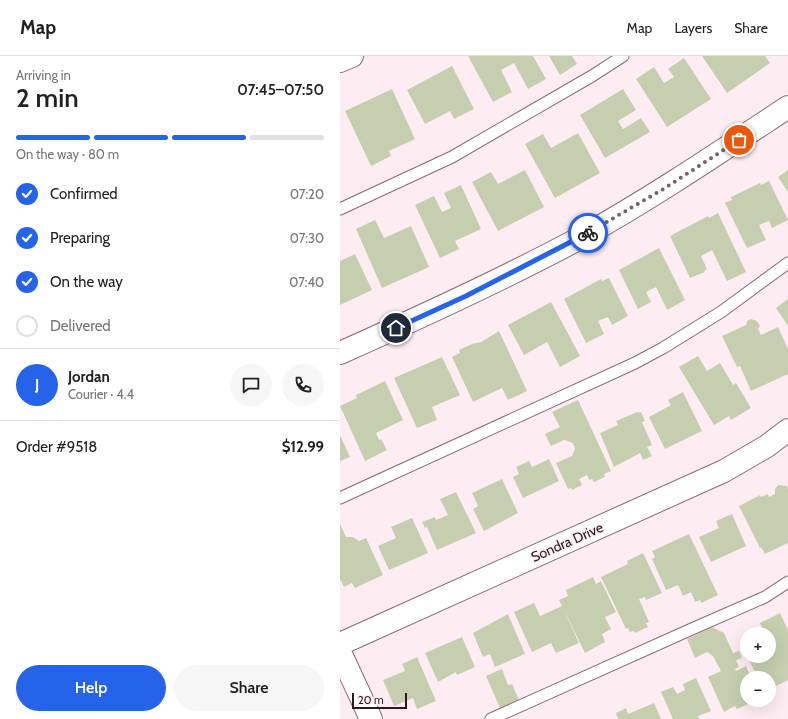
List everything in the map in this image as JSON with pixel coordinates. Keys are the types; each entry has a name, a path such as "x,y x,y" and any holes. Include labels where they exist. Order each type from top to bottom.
{"street":[{"path":"340,62 352,56"},
{"path":"340,353 466,296 580,238 665,188 788,107"},
{"name":"Sondra Drive","path":"340,644 724,471 767,446 788,430"},
{"path":"340,652 371,719"}],"lane":[{"path":"340,209 452,157 592,76 623,56"},
{"path":"340,498 635,363 663,348 721,312 788,263"},
{"path":"491,719 765,597 788,582"}],"building":[{"path":"468,56 533,56 546,79 528,89 514,63 501,70 512,92 493,102"},
{"path":"549,56 572,56 577,64 560,75"},
{"path":"702,56 765,56 770,63 727,93"},
{"path":"684,58 711,99 667,127 636,79 654,67 664,83 674,77 668,69"},
{"path":"452,66 474,109 454,119 450,111 425,124 407,90"},
{"path":"392,89 415,139 389,151 391,156 371,166 345,111"},
{"path":"623,89 636,110 618,121 623,129 641,118 650,132 605,158 580,115"},
{"path":"578,133 600,173 555,198 525,144 543,134 551,148"},
{"path":"525,170 544,207 498,231 472,182 491,172 498,184"},
{"path":"788,170 788,192 778,177"},
{"path":"769,181 788,220 772,228 769,221 759,225 766,240 747,248 725,203 732,200 731,197 760,183 761,185"},
{"path":"461,185 481,229 455,241 459,249 440,258 415,205 434,196 442,212 451,208 444,193"},
{"path":"718,213 746,272 727,281 712,250 701,256 707,269 704,271 705,272 690,278 670,236 708,216 709,218"},
{"path":"375,220 384,238 411,226 429,267 382,288 356,229"},
{"path":"659,248 685,300 667,310 656,287 646,292 651,302 638,309 619,270"},
{"path":"355,254 372,290 340,305 340,261"},
{"path":"609,278 628,316 612,325 608,317 598,321 604,334 586,343 564,299 601,279 602,281"},
{"path":"788,299 788,326 776,308"},
{"path":"551,302 580,356 560,367 547,342 524,355 508,325"},
{"path":"751,319 757,321 760,326 758,329 761,335 778,327 788,349 788,374 751,391 740,366 737,367 722,336 746,325 747,321"},
{"path":"499,331 527,391 508,400 502,388 473,402 452,357 460,353 459,350 481,342"},
{"path":"698,356 707,371 720,363 733,385 736,383 751,408 731,420 729,416 714,425 679,367"},
{"path":"442,357 460,395 432,407 437,420 417,428 394,378"},
{"path":"385,381 403,420 376,433 379,440 381,439 387,450 365,461 340,406 357,398 356,395"},
{"path":"683,392 702,431 665,449 649,417 671,405 668,400"},
{"path":"578,400 611,471 604,474 605,477 594,482 592,479 589,480 587,475 579,479 582,485 572,490 571,488 568,489 556,463 572,456 575,449 573,443 564,440 551,446 545,434 560,427 552,412"},
{"path":"637,412 641,412 645,421 642,422 652,445 647,447 652,456 643,460 640,453 614,467 600,433 618,425 616,421"},
{"path":"340,435 350,457 340,461"},
{"path":"549,459 559,481 523,498 513,477 519,474 516,467 529,461 532,467"},
{"path":"502,479 518,513 484,531 473,509 478,506 472,493"},
{"path":"778,485 787,486 788,489 788,543 765,554 761,547 760,548 739,506 760,495 761,497 768,494 769,497 775,494 775,489"},
{"path":"456,492 476,533 437,550 427,527 425,528 422,522 435,517 436,520 448,515 440,499"},
{"path":"732,514 746,546 711,562 699,537 719,528 716,521"},
{"path":"412,518 428,553 389,570 378,546 396,538 391,527"},
{"path":"340,524 346,537 353,537 359,541 366,538 383,575 355,588 352,583 344,587 340,579"},
{"path":"689,534 718,595 701,603 700,600 695,602 691,592 683,596 678,585 666,590 652,559 655,557 652,551"},
{"path":"643,553 662,593 646,600 645,597 639,599 649,622 646,623 648,627 635,633 634,631 630,632 628,628 626,629 601,577 628,564 627,561"},
{"path":"593,577 596,584 601,581 616,612 605,617 611,629 602,634 605,642 585,653 559,600 568,596 566,590"},
{"path":"534,603 540,616 562,606 579,643 556,653 551,643 532,652 514,612"},
{"path":"780,613 788,630 788,680 776,686 776,671 754,671 750,663 776,663 776,627 762,627 760,623"},
{"path":"508,614 525,654 495,667 490,654 483,657 473,633"},
{"path":"712,627 724,633 733,653 739,651 740,659 736,660 739,667 735,669 736,671 746,666 748,671 740,671 740,707 741,707 737,709 735,706 724,712 708,677 721,671 713,656 707,652 695,658 687,639"},
{"path":"462,637 475,667 457,675 456,672 438,682 425,653"},
{"path":"417,657 436,701 417,709 413,698 394,706 383,680 405,671 402,664"},
{"path":"502,669 508,685 512,684 519,700 500,708 486,676"},
{"path":"696,678 711,711 698,716 699,719 673,719 661,692 673,687 677,694 685,690 683,684"},
{"path":"654,703 661,719 618,719 616,713 626,708 628,714"}],"way so far":[{"path":"588,233 665,188 739,140"}],"route":[{"path":"396,328 466,296 588,233"}]}
